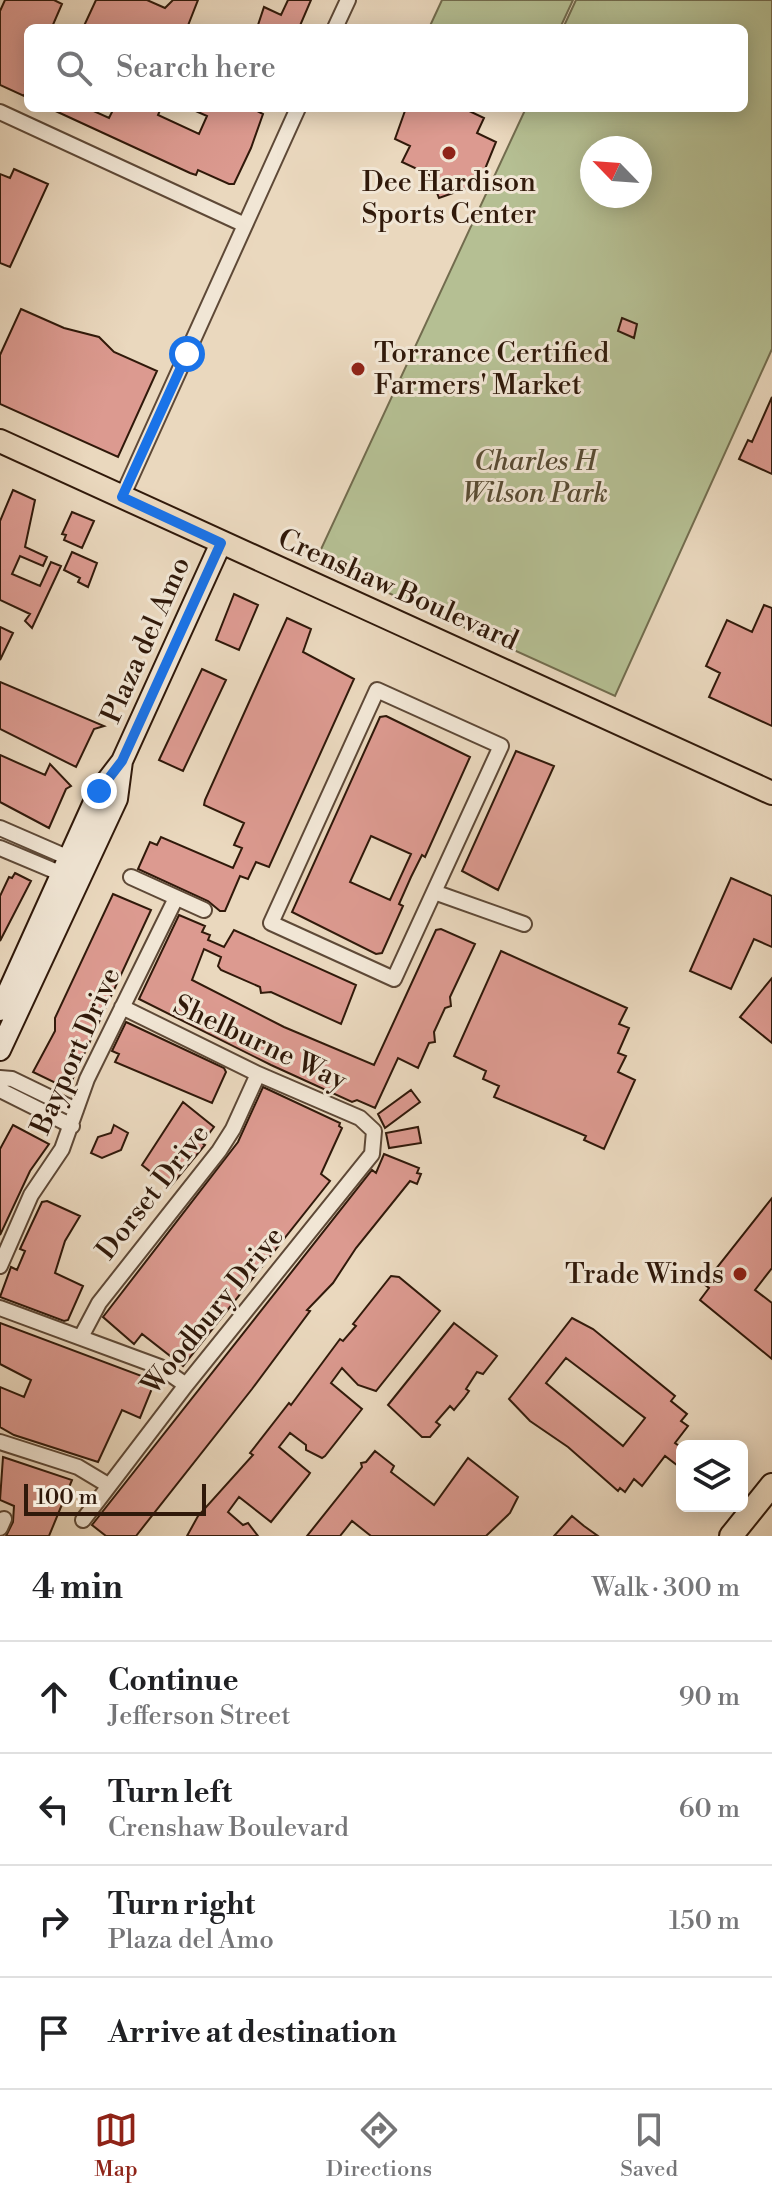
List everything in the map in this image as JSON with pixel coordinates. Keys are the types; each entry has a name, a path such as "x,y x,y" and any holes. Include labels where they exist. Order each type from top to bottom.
{"main road":[{"name":"Crenshaw Boulevard","path":"0,441 772,793"},
{"name":"Plaza del Amo","path":"0,1010 73,866 117,799 122,761 221,543"},
{"name":"Plaza del Amo","path":"0,1050 73,866"},
{"path":"731,1536 772,1485"}],"street":[{"path":"337,24 348,0"},
{"path":"0,112 245,225"},
{"path":"122,497 296,112"},
{"path":"377,690 501,746 434,892 394,979 271,923 377,690"},
{"path":"0,828 73,866"},
{"path":"0,848 73,866"},
{"path":"131,877 204,910"},
{"path":"434,892 524,924"},
{"name":"Bayport Drive","path":"0,1266 31,1195 62,1149 87,1079 176,898"},
{"name":"Shelburne Way","path":"122,1007 258,1074 360,1118 374,1131"},
{"name":"Dorset Drive","path":"81,1337 99,1303 219,1151 233,1129 258,1074"},
{"path":"0,1078 76,1110"},
{"path":"0,1090 72,1126"},
{"path":"37,1110 45,1095"},
{"name":"Woodbury Drive","path":"83,1520 186,1385 372,1154 374,1131"},
{"path":"0,1308 160,1367 186,1385"},
{"path":"0,1442 78,1467 108,1485"}],"green space":[{"path":"442,0 573,0 562,24 431,24"},
{"name":"Charles H Wilson Park","path":"576,0 772,0 772,349 615,696 316,560 524,112 748,112 748,24 565,24"}],"building":[{"path":"5,0 54,0 62,4 53,24 24,24 24,96 0,85 0,11"},
{"path":"96,0 147,0 165,8 173,0 198,0 189,24 85,24"},
{"path":"288,0 311,0 301,24 258,24 264,7 281,15"},
{"path":"58,112 96,112 109,118 112,112 159,112 158,115 199,134 207,116 198,112 263,114 234,184 198,170 196,175"},
{"name":"Dee Hardison Sports Center","path":"405,112 471,112 484,118 477,133 496,142 483,174 469,179 470,187 439,198 430,175 402,162 410,146 395,139"},
{"path":"14,169 48,184 10,267 0,263 0,174 10,178"},
{"path":"21,309 64,328 99,337 114,352 157,371 118,457 0,404 0,355"},
{"path":"622,318 637,324 634,338 618,331"},
{"path":"772,397 772,474 739,459 748,440 752,442"},
{"path":"13,490 35,500 25,547 47,557 43,566 20,556 12,574 40,586 51,562 61,566 32,628 25,621 30,614 0,600 0,521"},
{"path":"72,512 94,521 82,548 64,540 66,535 62,534"},
{"path":"72,552 97,563 88,587 78,582 80,578 64,570"},
{"path":"234,594 258,605 239,650 216,640"},
{"path":"764,605 772,608 772,726 709,697 720,673 706,666 727,620 752,632"},
{"path":"287,618 311,629 303,652 354,679 269,867 256,862 248,879 240,876 225,911 220,911 208,901 138,869 150,842 157,845 161,837 233,868 242,848 234,845 244,823 204,805 205,800"},
{"path":"0,627 13,633 0,660"},
{"path":"202,669 226,680 183,771 159,760"},
{"path":"0,682 104,726 94,729 76,767 0,729"},
{"path":"386,716 470,757 425,857 422,855 411,877 399,904 403,906 382,953 376,954 292,912 380,717","holes":["371,836 411,854 390,900 350,882"]},
{"path":"516,751 554,766 498,890 462,871"},
{"path":"0,755 45,775 50,764 71,786 66,789 49,828 0,802"},
{"path":"15,873 31,881 0,941 0,896 9,877 12,878"},
{"path":"731,878 772,896 772,947 754,939 731,989 690,971"},
{"path":"113,894 151,910 68,1089 33,1072 55,1031 55,1018"},
{"path":"179,915 205,926 202,932 210,935 208,940 224,947 234,930 356,985 341,1024 271,992 261,993 260,987 221,970 218,966 221,957 204,949 192,980 284,1027 374,1065 436,930 441,929 475,944 450,997 451,1006 445,1008 434,1032 435,1042 429,1043 418,1068 398,1058 375,1108 357,1100 352,1102 271,1065 139,999"},
{"path":"501,951 627,1008 619,1024 629,1028 618,1053 626,1056 618,1072 635,1080 604,1149 584,1140 586,1136 494,1097 499,1086 483,1079 486,1071 454,1056"},
{"path":"772,978 772,1043 740,1017"},
{"path":"126,1022 224,1068 226,1072 212,1103 115,1062 119,1054 112,1051"},
{"path":"263,1087 340,1123 342,1128 321,1174 330,1181 183,1366 142,1334 134,1344 103,1317 238,1142"},
{"path":"411,1090 420,1102 385,1128 378,1114"},
{"path":"183,1102 214,1127 202,1143 205,1145 170,1187 142,1165"},
{"path":"13,1125 49,1144 30,1171 0,1235 0,1149"},
{"path":"114,1125 128,1133 121,1150 102,1158 91,1153 98,1137 111,1133"},
{"path":"418,1127 421,1143 389,1148 386,1133"},
{"path":"384,1154 419,1168 417,1173 421,1174 417,1184 410,1181 356,1248 333,1283 307,1310 310,1311 252,1389 136,1536 106,1536 92,1525 372,1170 376,1173"},
{"name":"Trade Winds","path":"772,1198 772,1268 755,1290 772,1303 772,1359 700,1300 709,1288 704,1284"},
{"path":"47,1201 80,1216 65,1241 55,1273 83,1286 68,1320 64,1321 0,1297 11,1267 17,1270 25,1251 20,1249 42,1202"},
{"path":"391,1276 399,1277 440,1311 376,1391 358,1385 342,1368 331,1383 362,1409 325,1456 322,1458 306,1450 306,1445 290,1433 279,1447 310,1473 308,1476 271,1522 239,1497 228,1512 243,1525 248,1523 258,1536 187,1536 198,1516 253,1455 250,1453 289,1403 291,1405 340,1339 343,1341 356,1326 353,1324"},
{"path":"572,1318 593,1329 675,1396 671,1401 687,1414 681,1421 688,1426 675,1443 676,1464 665,1456 642,1486 634,1479 625,1492 620,1488 618,1491 568,1447 530,1421 509,1399","holes":["566,1358 645,1418 623,1446 546,1383"]},
{"path":"0,1323 155,1381 140,1418 122,1410 98,1462 14,1435 0,1427 0,1387 24,1397 31,1380 0,1364"},
{"path":"454,1323 497,1356 483,1374 477,1372 464,1398 454,1410 450,1406 436,1422 440,1425 430,1437 422,1437 388,1405"},
{"path":"375,1451 394,1466 391,1472 434,1505 468,1458 518,1497 510,1513 486,1536 371,1536 352,1521 340,1536 307,1536 362,1467 361,1463 366,1462"},
{"path":"3,1457 72,1480 49,1536 6,1536 13,1522 14,1506 0,1500"},
{"path":"572,1516 584,1526 598,1536 554,1536"}],"place":[{"name":"Dee Hardison Sports Center","path":"449,153"},
{"name":"Torrance Certified Farmers' Market","path":"358,369"},
{"name":"Trade Winds","path":"740,1274"}],"route":[{"path":"99,791 122,761 221,543 122,497 187,354"}]}
